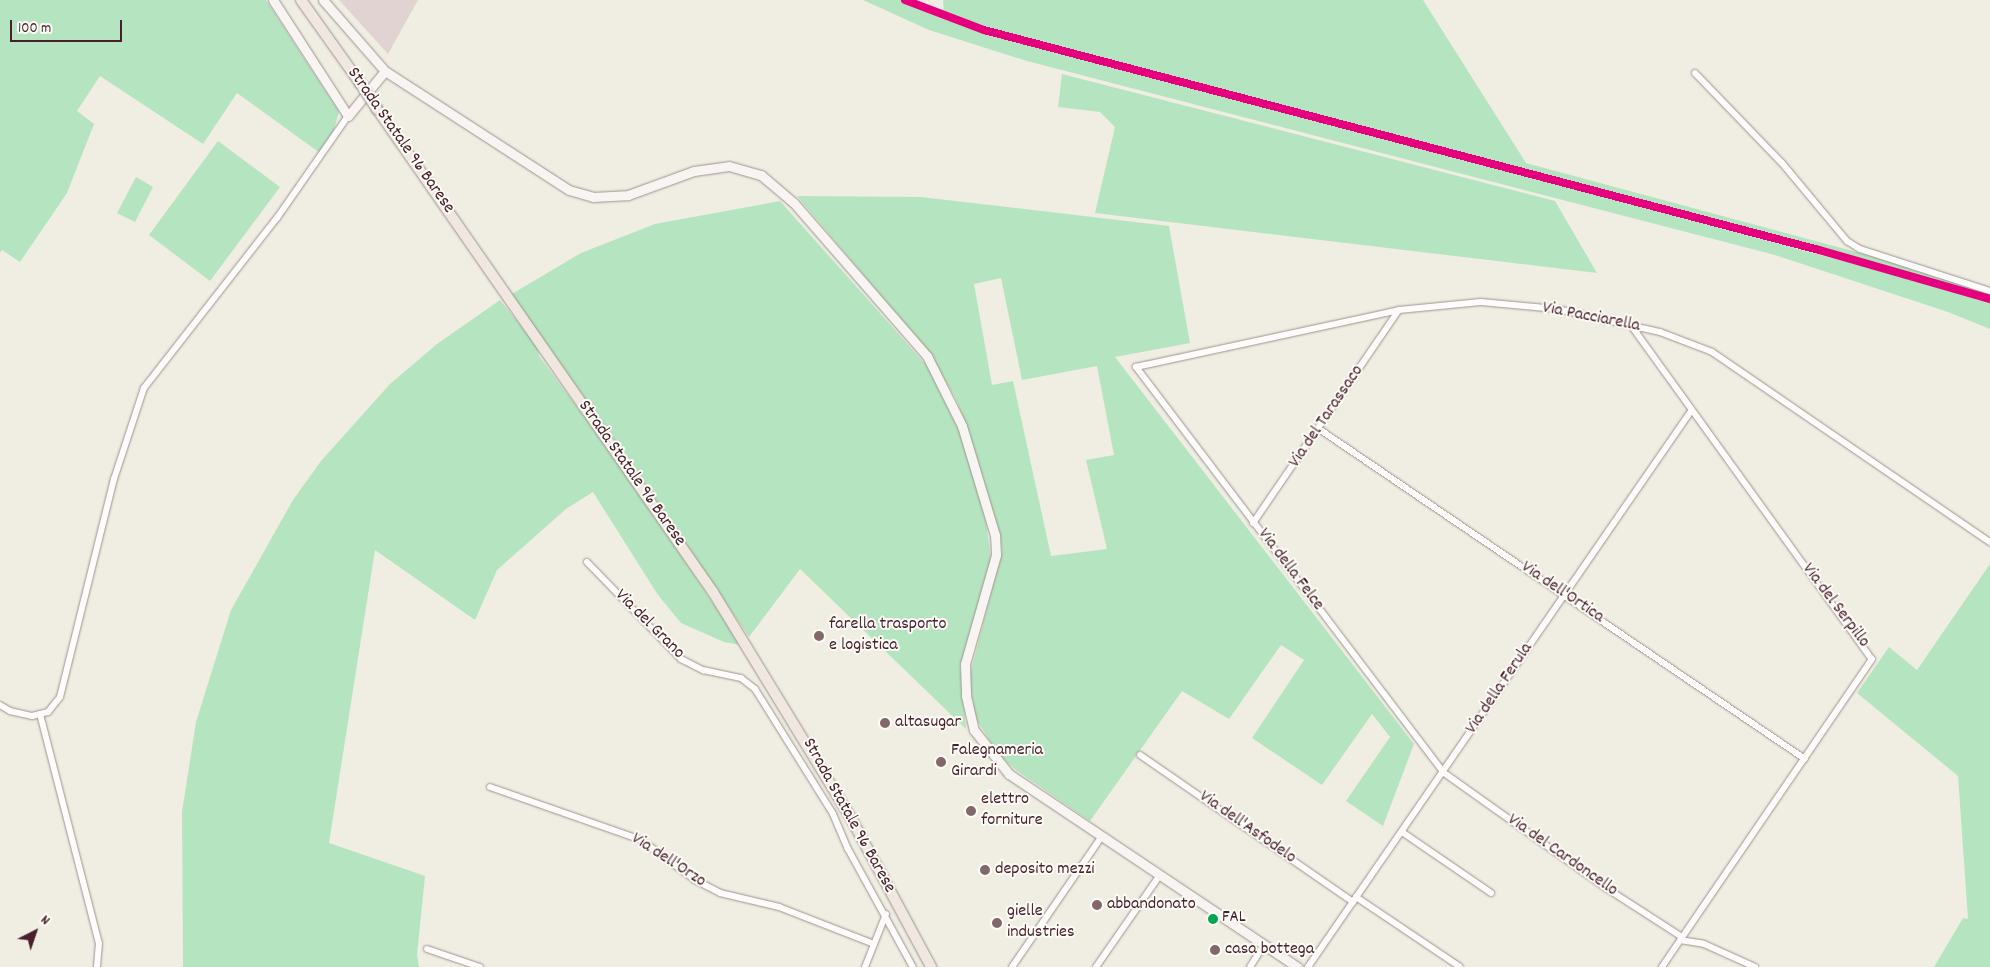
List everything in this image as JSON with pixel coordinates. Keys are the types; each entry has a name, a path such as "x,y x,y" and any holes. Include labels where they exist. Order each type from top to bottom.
{"main road":[{"path":"273,0 348,116 385,71"},
{"name":"Strada Statale 96 Barese","path":"301,0 714,592 766,674 852,820 931,967"},
{"path":"323,0 385,71 520,160 570,190 593,197 628,195 712,168 742,168 772,182 794,203 927,356 962,426 995,535 996,555 965,664 966,696 974,730 1009,774 1297,967"}],"street":[{"path":"1695,73 1782,163 1847,241 1860,249 1990,291"},
{"path":"0,705 10,711 40,714 48,712 60,697 114,479 144,388 277,218 348,116"},
{"name":"Via Pacciarella","path":"1136,367 1399,310 1481,302 1557,309 1630,324 1687,340 1712,352 1990,542"},
{"name":"Via del Tarassaco","path":"1253,523 1399,310"},
{"name":"Via del Serpillo","path":"1630,324 1870,654 1872,663 1662,967"},
{"name":"Via della Felce","path":"1136,367 1444,773"},
{"name":"Via della Ferula","path":"1308,967 1444,773 1564,594 1692,411"},
{"name":"Via dell'Ortica","path":"1319,429 1564,594 1804,760"},
{"name":"Via del Grano","path":"587,562 681,659 703,670 741,678 754,689 832,814 848,849 886,914 913,967"},
{"path":"40,714 99,943 96,967"},
{"name":"Via dell'Asfodelo","path":"1140,754 1355,899 1460,967"},
{"name":"Via del Cardoncello","path":"1444,773 1606,888 1681,938"},
{"name":"Via dell'Orzo","path":"490,787 641,840 695,880 720,892 779,907 874,944"},
{"path":"1402,832 1490,893"},
{"path":"1012,967 1102,836"},
{"path":"1096,967 1160,875"},
{"path":"865,967 886,914"},
{"path":"1681,938 1704,944 1755,967"},
{"path":"1250,967 1264,945"},
{"path":"427,949 480,967"}],"shaded area":[{"path":"339,0 418,0 388,54"}],"green space":[{"path":"0,0 266,0 339,112 333,133 320,153 237,93 203,144 100,76 77,111 94,124 67,193 20,262 2,250 0,253"},
{"path":"863,0 906,0 993,33 1932,285 1990,303 1990,329 1948,312 1775,255 1027,61 929,30"},
{"path":"943,0 1423,0 1526,163 1990,288 1990,299 1027,39 944,13"},
{"path":"1062,74 1555,201 1597,273 1095,213 1115,127 1100,112 1058,107"},
{"path":"218,141 280,187 210,281 149,235"},
{"path":"136,177 153,187 135,222 117,213"},
{"path":"797,196 921,197 1169,226 1190,343 1115,357 1414,744 1383,826 1346,801 1390,737 1372,714 1322,785 1252,738 1304,660 1281,645 1229,719 1182,691 1090,821 1017,771 999,755 976,719 969,678 1002,551 1000,534 969,432 956,399 930,354","holes":["1001,278 1022,380 1097,366 1114,455 1086,460 1107,549 1051,556 1013,381 992,385 974,284"]},
{"path":"780,201 928,367 961,435 986,521 991,561 960,666 966,729 800,569 749,637 629,459 510,295 581,253 655,224"},
{"path":"500,300 537,346 539,356 620,465 741,645 724,642 681,623 658,595 593,492 566,509 497,570 475,620 375,550 329,843 425,876 417,955 419,967 183,967 182,812 196,722 231,610 293,500 321,461 390,384 437,344"},
{"path":"1990,564 1990,967 1934,967 1963,918 1968,919 1958,776 1857,693 1889,647 1917,670"}],"transit line":[{"name":"FAL","path":"905,0 984,30 1819,250 1990,299"}],"place":[{"name":"farella trasporto e logistica","path":"819,636"},
{"name":"altasugar","path":"885,723"},
{"name":"Falegnameria Girardi","path":"941,762"},
{"name":"elettro forniture","path":"971,811"},
{"name":"deposito mezzi","path":"985,870"},
{"name":"abbandonato","path":"1097,905"},
{"name":"FAL","path":"1213,919"},
{"name":"gielle industries","path":"997,923"},
{"name":"casa bottega","path":"1215,950"}]}
